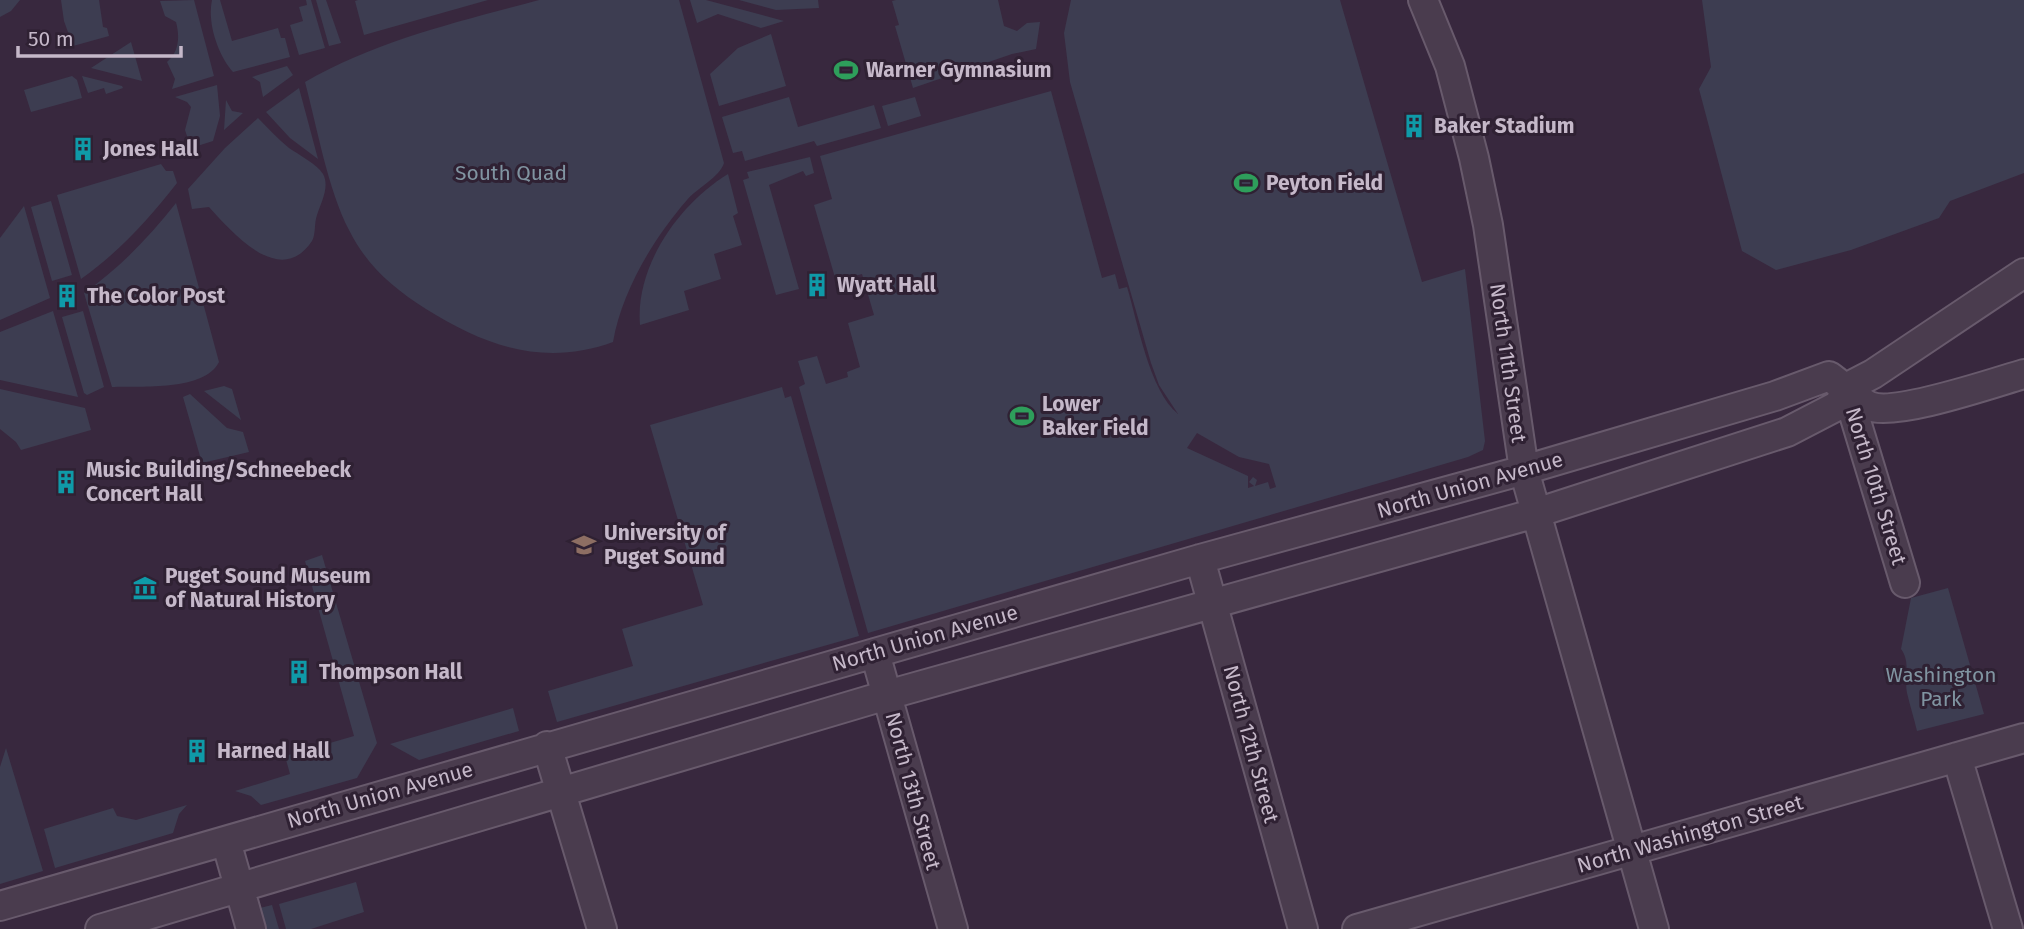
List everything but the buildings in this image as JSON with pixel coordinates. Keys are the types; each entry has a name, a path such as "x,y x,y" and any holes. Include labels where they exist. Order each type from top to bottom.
{"street":[{"name":"North 11th Street","path":"1423,0 1450,66 1474,158 1488,225 1524,471 1654,929"},
{"name":"North Union Avenue","path":"100,929 887,695 1536,513 1787,432 1839,405 1846,388 1873,374 2024,273"},
{"name":"North Union Avenue","path":"0,906 1200,559 1524,471 1775,396 1829,376 1869,406 1887,408 1911,405 2024,374"},
{"name":"North 10th Street","path":"1846,388 1905,583"},
{"name":"North 12th Street","path":"1200,559 1303,929"},
{"name":"North 13th Street","path":"875,653 953,929"},
{"name":"North Washington Street","path":"1357,929 2024,738"},
{"path":"547,746 602,929"},
{"path":"1957,757 2008,929"},
{"path":"226,841 251,929"}],"green space":[{"path":"0,0 20,0 11,11 0,17"},
{"path":"61,0 99,0 103,27 107,28 109,36 73,46 64,21"},
{"path":"194,0 214,76 172,89 175,79 167,62 176,49 177,28 176,22 165,16 160,1"},
{"path":"212,0 220,0 232,41 278,28 281,38 285,38 290,57 233,72 223,57 212,28"},
{"path":"306,0 311,0 325,48 299,55 290,25 303,21 299,7 307,5"},
{"path":"316,0 326,0 341,43 329,46"},
{"path":"488,0 364,35 355,1"},
{"name":"South Quad","path":"539,0 679,0 724,163 718,173 687,200 662,231 631,285 613,342 563,353 516,349 470,333 426,309 382,275 356,243 342,214 329,177 305,82 390,43"},
{"path":"690,0 706,0 784,21 761,28 718,14 697,23"},
{"path":"739,0 818,0 819,8 776,10"},
{"path":"998,0 1004,26 1017,31 1027,23 1040,22 1036,49 1012,54 913,88 895,26 899,25 892,1"},
{"path":"1071,0 1340,0 1422,282 1465,269 1485,441 1483,450 1468,457 868,633 799,387 805,384 798,361 817,356 826,384 848,377 847,372 860,367 848,323 874,315 862,274 836,281 814,205 832,199 820,156 1051,91 1102,278 1115,274 1119,289 1127,287 1152,373 1159,389 1178,414 1159,385 1151,363 1070,82 1064,33","holes":["1197,433 1239,457 1269,464 1276,487 1270,489 1268,482 1255,486 1257,480 1253,477 1249,482 1254,486 1248,488 1248,476 1187,448"]},
{"path":"1702,0 2024,0 2024,173 1950,201 1939,218 1851,250 1776,270 1742,251 1699,89 1711,67"},
{"path":"771,34 786,86 719,106 710,74 738,48"},
{"path":"131,42 142,81 91,68"},
{"path":"287,66 293,75 263,97 260,82 252,77"},
{"path":"72,76 77,80 82,98 31,112 24,90"},
{"path":"82,76 123,88 106,94 104,88 88,93"},
{"path":"217,85 220,116 213,141 191,148 185,130 191,107 187,102 175,97"},
{"path":"299,88 318,159 290,138 266,112"},
{"path":"789,97 798,127 874,105 881,128 817,146 814,141 745,161 742,151 733,153 722,117"},
{"path":"915,97 921,116 888,126 882,106"},
{"path":"226,100 232,111 243,113 224,130"},
{"path":"258,118 289,148 317,167 325,179 323,200 312,241 299,254 286,259 271,258 257,251 230,230 209,207 192,209 188,189 225,148"},
{"path":"810,157 814,173 806,176 803,171 769,185 799,289 776,295 743,180 749,178 747,172"},
{"path":"161,164 166,171 173,171 177,183 132,235 81,279 57,195"},
{"path":"728,174 738,213 733,216 742,245 714,254 721,279 684,291 689,310 640,325 640,303 645,281 664,239 677,219 693,202"},
{"path":"51,201 72,275 52,281 31,207"},
{"path":"176,203 219,362 212,371 187,382 112,387 84,293 133,251"},
{"path":"24,206 50,298 0,320 0,238"},
{"path":"53,311 78,397 0,380 0,332"},
{"path":"83,311 104,387 87,395 84,393 62,317"},
{"path":"224,386 232,389 241,420 204,391"},
{"path":"782,387 785,398 791,396 859,636 557,722 548,691 633,666 622,629 703,605 650,425"},
{"path":"0,389 85,408 91,430 21,450 16,442 0,429"},
{"path":"190,394 227,428 243,432 249,452 202,463 183,397"},
{"path":"322,555 377,743 357,778 261,805 251,796 235,791 290,774 285,756 354,736 305,561"},
{"name":"Washington Park","path":"1948,588 1984,714 1917,731 1906,688 1906,659 1901,649 1911,598"},
{"path":"513,708 519,731 419,760 390,744"},
{"path":"6,748 43,871 0,884 0,767"},
{"path":"187,805 179,814 173,833 55,868 44,829 113,808 117,816 136,820"},
{"path":"356,882 364,912 311,929 286,929 279,904"},
{"path":"272,905 279,929 266,929 260,908"}],"place":[{"name":"Warner Gymnasium","path":"846,70"},
{"name":"Baker Stadium","path":"1414,126"},
{"name":"Jones Hall","path":"83,149"},
{"name":"Peyton Field","path":"1246,183"},
{"name":"Wyatt Hall","path":"817,285"},
{"name":"The Color Post","path":"67,296"},
{"name":"Lower Baker Field","path":"1022,416"},
{"name":"Music Building/Schneebeck Concert Hall","path":"66,482"},
{"name":"University of Puget Sound","path":"584,545"},
{"name":"Puget Sound Museum of Natural History","path":"145,588"},
{"name":"Thompson Hall","path":"299,672"},
{"name":"Harned Hall","path":"197,751"}]}
